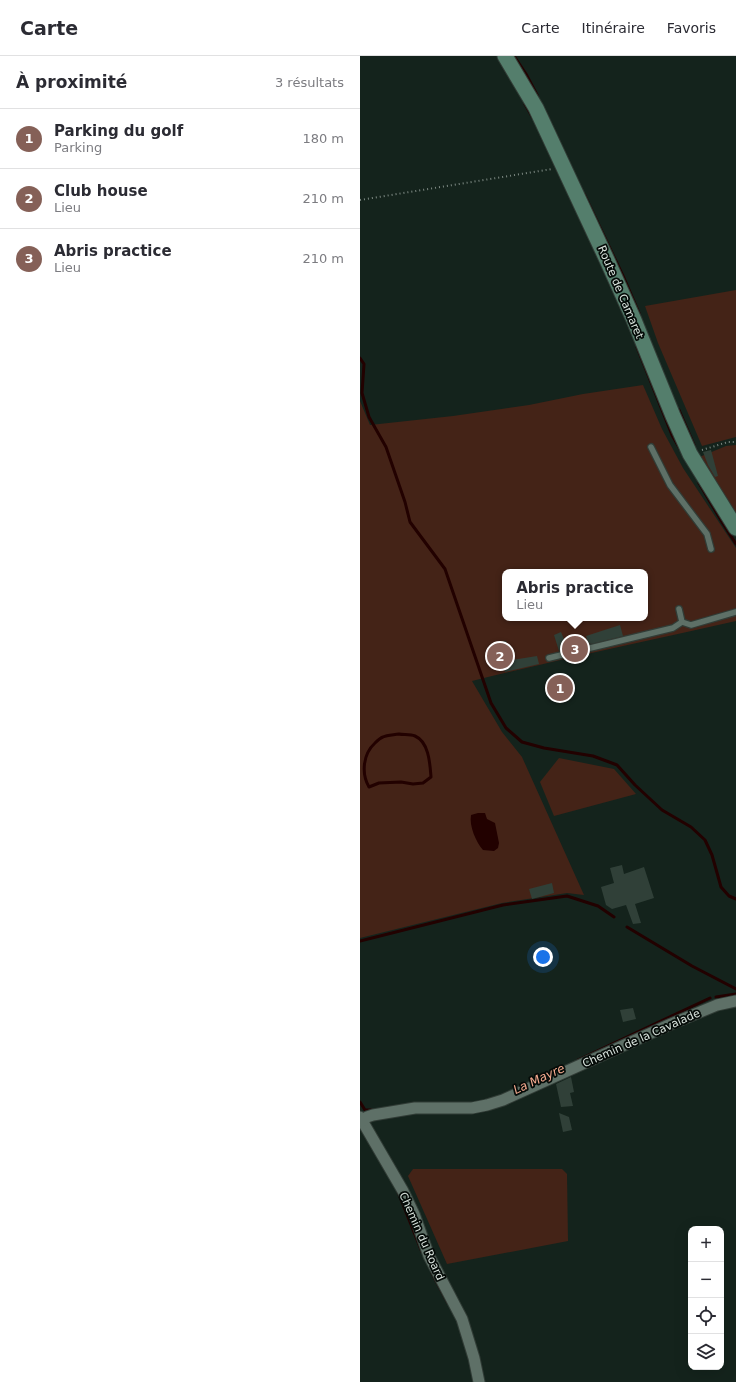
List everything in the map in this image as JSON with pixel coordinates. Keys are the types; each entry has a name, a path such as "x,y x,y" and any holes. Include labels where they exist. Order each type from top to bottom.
{"main road":[{"name":"Route de Camaret","path":"505,56 536,108 564,167 607,260 672,416 690,454 736,528"}],"street":[{"name":"Chemin de la Cavalade","path":"361,1119 373,1115 415,1108 472,1108 487,1106 677,1021 717,1005 736,1001"},
{"name":"Chemin du Roard","path":"361,1119 403,1191 414,1214 429,1256 462,1319 474,1358 479,1382"}],"lane":[{"path":"651,447 670,485 707,534 711,549"},
{"path":"679,609 682,622"},
{"path":"682,622 691,625 736,612"},
{"path":"549,658 673,628 682,622"}],"path":[{"path":"360,200 564,167"},
{"path":"690,454 728,442 736,442"}],"shaded area":[{"path":"736,290 736,437 702,446 658,343 645,306"},
{"path":"643,385 662,429 683,468 736,548 736,621 472,681 502,732 522,757 584,895 567,893 502,903 360,938 360,401 370,425 453,416 529,405 583,394"},
{"path":"736,445 736,517 697,458 726,446"},
{"path":"559,758 614,769 636,794 554,816 540,782"},
{"path":"485,813 487,819 495,823 499,843 498,848 494,851 483,850 474,834 471,824 471,815"},
{"path":"413,1169 562,1169 567,1174 568,1241 447,1264 408,1176"}],"building":[{"path":"711,450 718,476 715,477 703,452"},
{"path":"620,625 623,636 591,644 588,643 586,636"},
{"path":"561,632 568,649 559,651 554,635"},
{"path":"506,641 512,660 537,656 539,664 505,672 502,660 491,661 490,653 500,651 497,643"},
{"path":"622,865 624,874 644,867 654,898 635,904 641,923 633,924 626,905 612,909 606,905 601,887 614,883 610,868"},
{"path":"552,883 554,893 532,899 529,889"},
{"path":"633,1008 636,1019 623,1022 620,1010"},
{"path":"571,1077 574,1092 570,1093 573,1106 561,1107 556,1084"},
{"path":"559,1113 569,1117 572,1130 563,1132"}],"waterway":[{"path":"514,56 537,95"},
{"path":"525,104 533,118"},
{"path":"584,194 639,313"},
{"path":"637,347 672,435 680,449"},
{"path":"360,358 364,364 362,393 369,417 386,447 405,502 410,522 445,569 491,703 506,728 522,742 544,748 593,756 617,765 635,785 662,810 691,827 705,840 712,855 721,887 729,896 736,899"},
{"path":"679,410 694,445"},
{"path":"699,483 736,544"},
{"path":"399,734 415,736 423,743 428,754 431,777 423,783 379,783 369,787 366,782 364,764 371,747 381,738 399,734"},
{"path":"360,941 503,905 567,896 598,906 614,917"},
{"path":"627,927 692,966 736,989"},
{"name":"La Mayre","path":"716,997 736,994"},
{"name":"La Mayre","path":"578,1060 710,998"},
{"name":"La Mayre","path":"360,1102 365,1110 372,1110"},
{"path":"398,1192 422,1252"},
{"path":"432,1273 448,1303"}],"place":[{"name":"Abris practice","path":"575,649"},
{"name":"Club house","path":"500,656"},
{"name":"Parking du golf","path":"560,688"}]}
